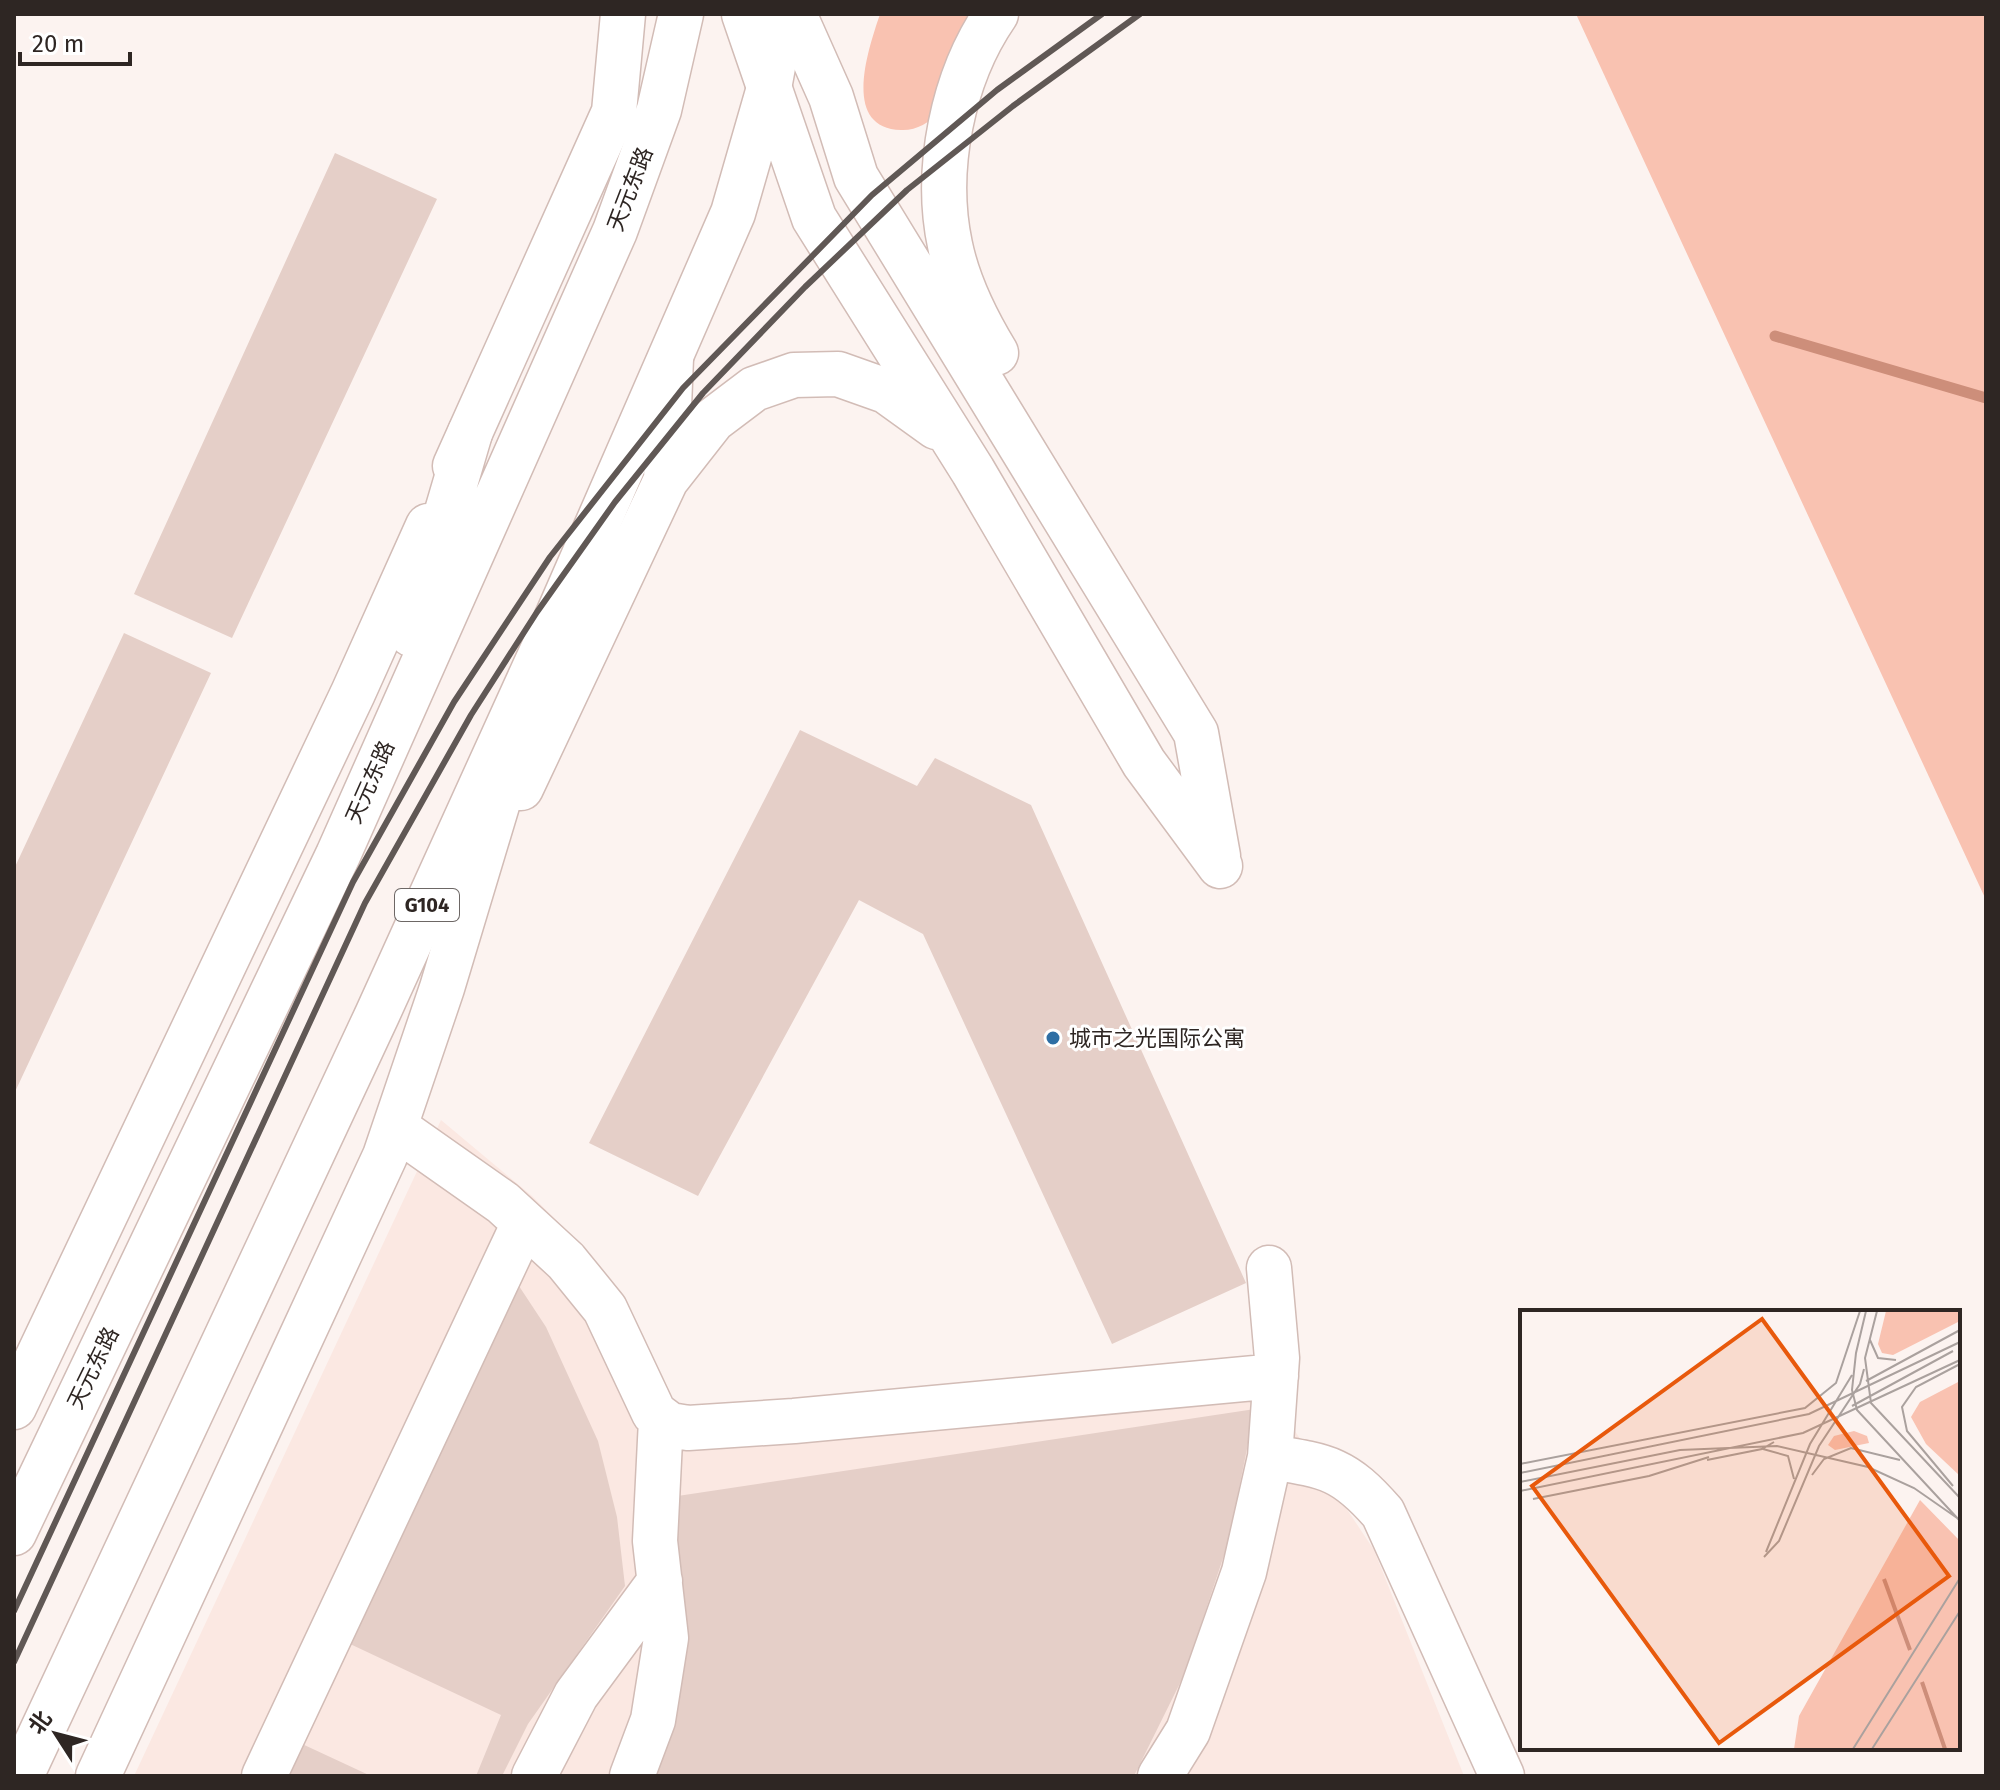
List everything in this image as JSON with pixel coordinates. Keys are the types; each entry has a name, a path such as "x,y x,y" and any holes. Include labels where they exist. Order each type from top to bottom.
{"main road":[{"name":"天元东路","path":"14,1407 353,693 614,112 623,14"},
{"name":"天元东路","path":"14,1533 361,804 615,231 659,110 681,14"},
{"path":"744,14 814,218 973,471 1144,763 1220,866 1196,733 856,177 831,97 794,14"},
{"path":"769,88 771,14"},
{"name":"G104","path":"21,1776 377,1015 544,647 733,213 769,88 783,14"},
{"path":"996,14 963,80 947,142 944,201 950,245 962,286 979,325 1069,472 1100,575"},
{"path":"666,480 671,354"},
{"path":"377,1015 470,897 666,480 713,420 754,389 794,375 838,374 886,391 936,426 973,471"},
{"path":"361,804 470,433"},
{"path":"98,1776 385,1156 442,988 544,647"},
{"path":"395,1127 482,1188 566,1261 605,1309 654,1413 661,1420 681,1428 794,1421 1276,1376"},
{"path":"264,1776 524,1223"},
{"path":"1160,1776 1188,1731 1244,1572 1270,1457 1277,1358 1269,1268"},
{"path":"632,1776 653,1720 666,1638 655,1541 661,1420"},
{"path":"1270,1457 1325,1466 1361,1487 1383,1513 1502,1776"},
{"path":"534,1776 576,1695 660,1581"}],"shaded area":[{"path":"880,14 976,14 940,109 931,120 917,128 901,130 882,126 871,116 865,102 866,66"},
{"path":"1576,14 1986,14 1986,900"},
{"path":"441,1120 532,1196 579,1243 611,1284 670,1403 681,1410 1245,1356 1374,1550 1464,1776 134,1776"}],"building":[{"path":"335,153 437,199 232,638 134,594"},
{"path":"124,633 211,673 14,1094 14,869"},
{"name":"城市之光国际公寓","path":"800,730 917,786 935,758 1031,805 1246,1283 1112,1344 923,934 859,900 698,1196 589,1143"},
{"path":"517,1283 546,1327 598,1441 617,1517 625,1586 528,1724 502,1776 476,1776 501,1715 348,1643"},
{"path":"1255,1409 1228,1543 1185,1673 1134,1776 652,1776 671,1497"},
{"path":"300,1743 371,1776 285,1776"}],"waterway":[{"path":"1775,336 1986,398"}],"railway":[{"path":"14,1611 353,882 454,702 550,557 683,388 872,195 997,90 1102,14"},
{"path":"14,1662 365,903 471,715 537,612 615,502 703,393 805,287 907,190 1013,106 1140,14"}],"place":[{"name":"城市之光国际公寓","path":"1053,1038"}]}
